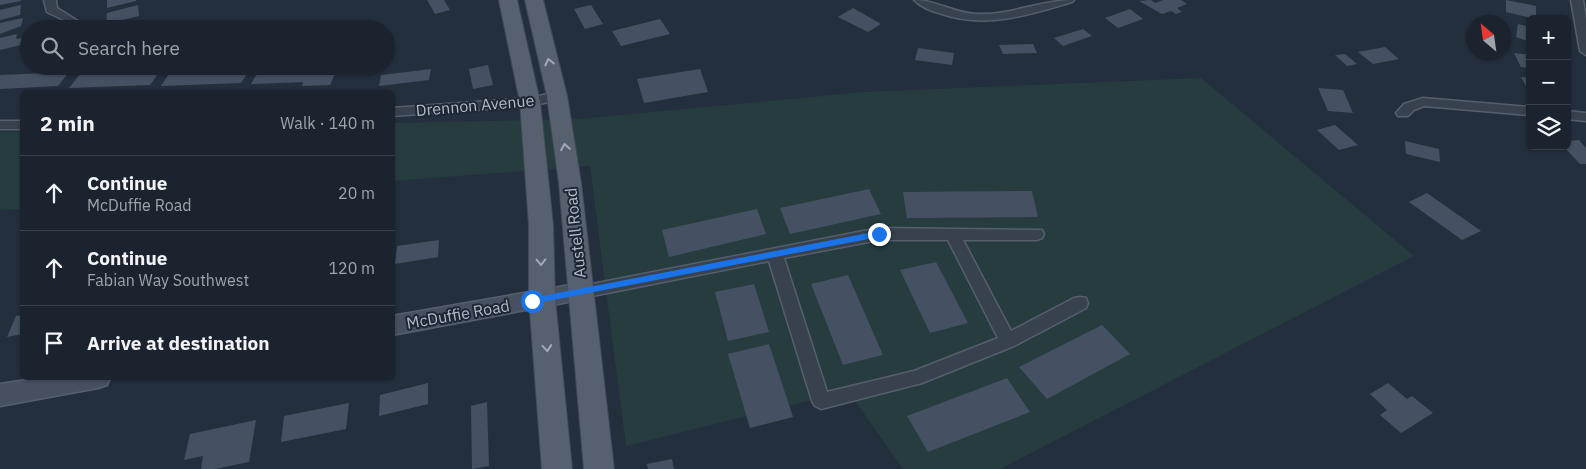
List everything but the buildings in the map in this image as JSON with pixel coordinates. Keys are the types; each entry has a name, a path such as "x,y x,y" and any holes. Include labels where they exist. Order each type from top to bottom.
{"main road":[{"name":"Austell Road","path":"508,0 530,107 538,185 542,299 557,469"},
{"name":"Austell Road","path":"534,0 558,103 570,183 599,469"}],"street":[{"path":"50,0 52,10 69,20"},
{"path":"920,0 936,10 951,15 984,20 1022,14 1068,0"},
{"path":"1577,0 1586,51"},
{"path":"1403,113 1410,107 1423,102 1526,111"},
{"name":"Drennon Avenue","path":"395,112 530,107 558,103"},
{"path":"1571,116 1586,118"},
{"path":"0,125 20,125"},
{"path":"582,292 879,234 1037,234"},
{"path":"953,234 1008,341"},
{"path":"775,254 821,401 916,378 1008,341 1080,304"},
{"name":"McDuffie Road","path":"395,325 582,292"},
{"path":"0,395 86,380"}],"green space":[{"path":"1201,78 1414,256 1000,469 903,469 848,391 626,446 590,166 395,181 395,123 579,119 864,92"},
{"path":"0,132 20,132 20,209 0,210"}],"route":[{"path":"532,301 879,234"}]}
